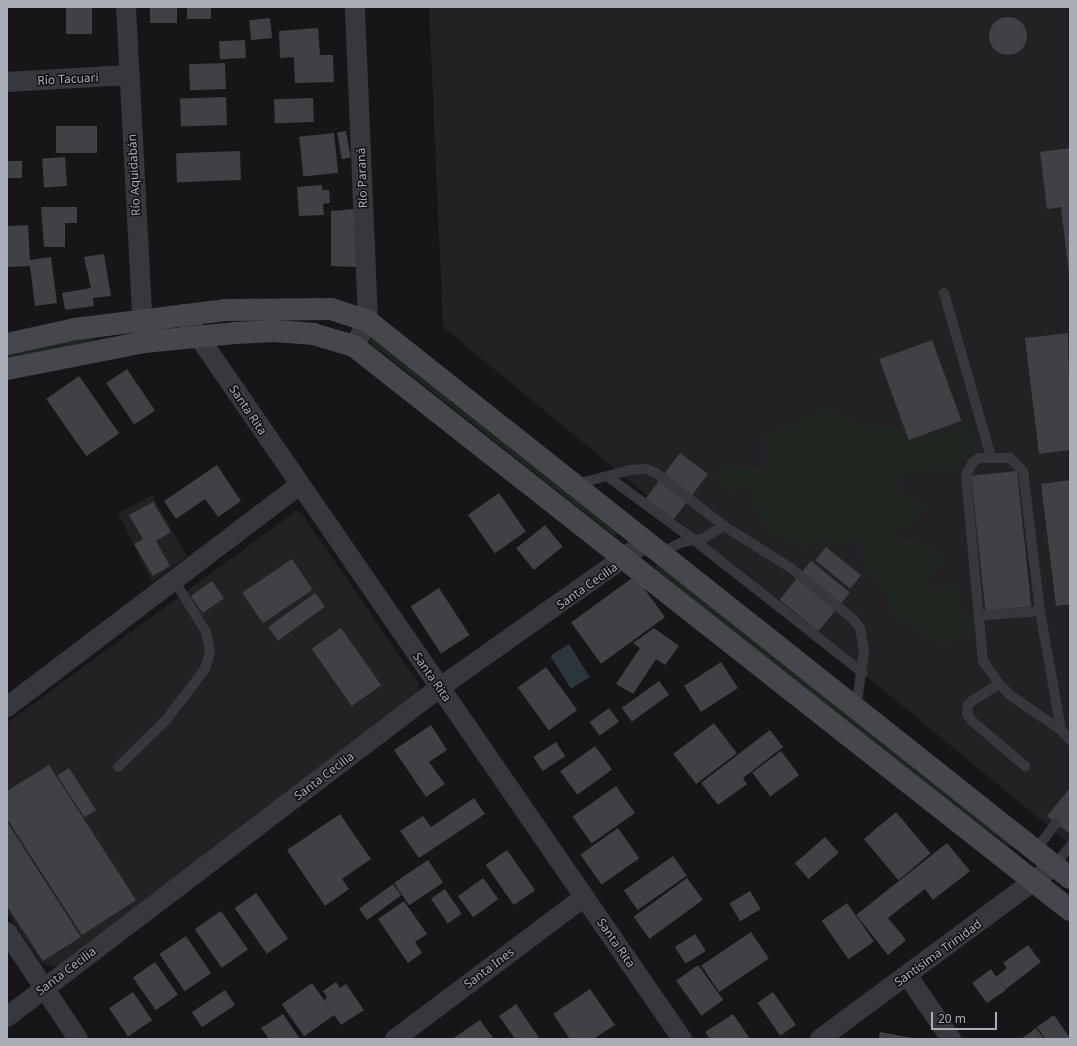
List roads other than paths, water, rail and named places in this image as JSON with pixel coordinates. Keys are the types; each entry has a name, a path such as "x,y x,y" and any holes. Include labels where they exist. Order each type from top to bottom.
{"main road":[{"path":"7,344 75,329 183,314 272,308 331,310 368,321 1062,872"},
{"path":"7,369 144,342 198,336 274,331 313,334 354,346 1070,910"}],"street":[{"name":"Río Aquidabán","path":"126,7 141,320 144,342"},
{"name":"Río Paraná","path":"355,7 368,321"},
{"name":"Río Tacuari","path":"7,82 130,76"},
{"name":"Santa Rita","path":"183,314 299,485 682,1039"},
{"path":"354,346 368,321"},
{"path":"7,706 299,485"},
{"name":"Santa Cecilia","path":"7,1016 439,688 625,559 653,547"},
{"name":"Santisima Trinidad","path":"820,1039 1034,882 1062,872"},
{"name":"Santa Ines","path":"395,1039 584,897"},
{"path":"7,932 78,1039"},
{"path":"907,975 951,1039"}],"lane":[{"path":"944,293 991,457"},
{"path":"1061,730 1040,612 1023,471 1010,458 979,458 973,462 966,474 983,661 999,684 1036,715 1061,730 1070,740"},
{"path":"574,484 638,468 656,472 724,526 791,568 853,619 860,628 863,639 862,673 856,709"},
{"path":"607,476 694,540 862,673"},
{"path":"653,547 702,539 724,526"},
{"path":"118,767 166,720 205,669 210,651 206,632 174,580"},
{"path":"979,616 1040,612"},
{"path":"999,684 973,700 968,705 967,714 972,721 1025,766"},
{"path":"1035,851 1056,823"},
{"path":"1062,872 1070,846"}]}
